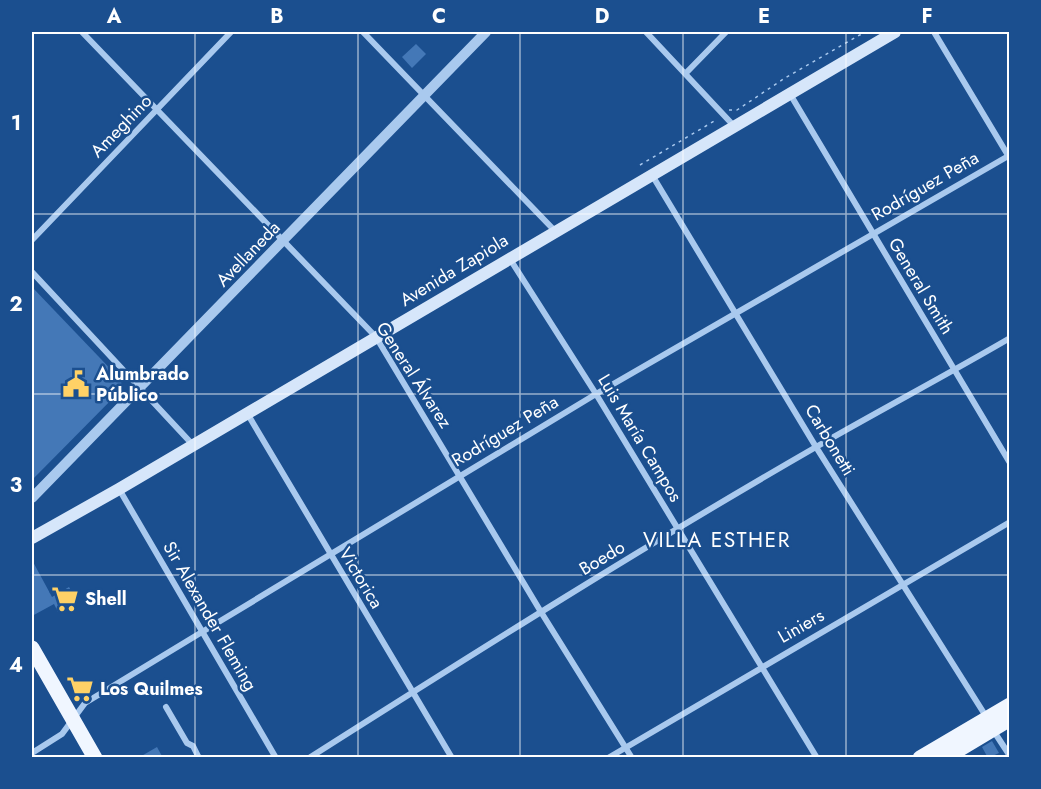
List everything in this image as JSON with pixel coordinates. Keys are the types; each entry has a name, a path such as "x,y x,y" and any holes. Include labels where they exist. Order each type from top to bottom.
{"main road":[{"name":"Avenida Zapiola","path":"32,538 895,32"},
{"path":"32,648 95,758"},
{"path":"945,758 990,724 1010,705"},
{"path":"920,758 990,724 1010,719"}],"street":[{"name":"General Álvarez","path":"82,32 376,338 632,758"},
{"name":"Ameghino","path":"32,240 231,32"},
{"path":"363,32 555,231"},
{"name":"Avellaneda","path":"32,498 486,32"},
{"path":"646,32 734,126"},
{"path":"686,73 726,32"},
{"path":"934,32 1009,157"},
{"name":"General Smith","path":"790,94 1010,463"},
{"name":"Rodríguez Peña","path":"32,753 62,734 86,704 202,632 596,394 1009,157"},
{"name":"Carbonetti","path":"652,175 816,447 1010,756"},
{"name":"Luis María Campos","path":"510,258 596,394 817,758"},
{"path":"32,272 193,445"},
{"name":"Boedo","path":"309,758 678,529 816,447 1010,338"},
{"name":"Victorica","path":"246,413 452,758"},
{"name":"Sir Alexander Fleming","path":"119,489 276,758"},
{"name":"Liniers","path":"608,758 761,666 1010,522"},
{"path":"166,707 187,743 193,746 199,758"}],"path":[{"path":"640,165 716,122 717,118 730,109 737,110 785,78 864,32"}],"building":[{"path":"416,44 426,54 412,68 402,57"},
{"name":"Alumbrado Público","path":"32,287 121,380 122,389 32,480"},
{"path":"32,560 52,597 69,587 77,601 58,612 54,604 32,616"},
{"path":"992,741 999,753 988,758 982,747"},
{"path":"157,747 163,758 138,758"}],"place":[{"name":"Alumbrado Público","path":"76,384"},
{"name":"Shell","path":"65,599"},
{"name":"Los Quilmes","path":"80,689"}],"district":[{"name":"VILLA ESTHER","path":"717,540"}]}
